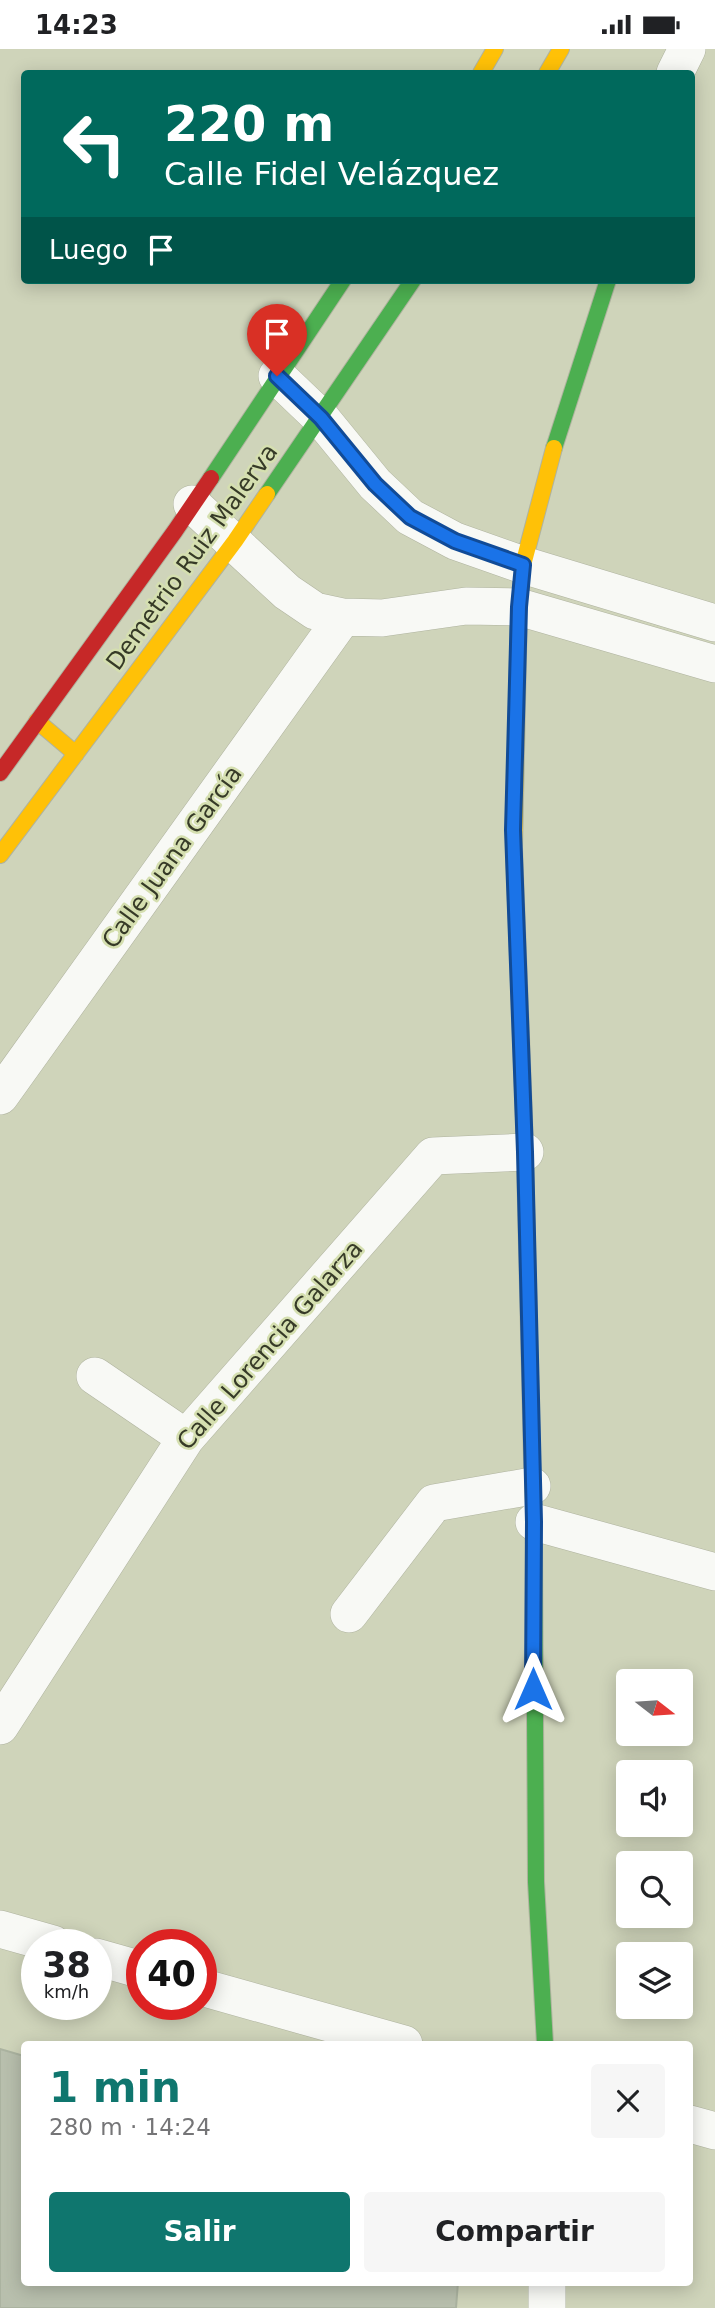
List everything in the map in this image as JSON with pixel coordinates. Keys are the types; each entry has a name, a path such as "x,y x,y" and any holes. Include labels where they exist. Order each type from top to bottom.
{"street":[{"path":"483,70 495,49"},
{"path":"549,70 561,49"},
{"path":"676,70 687,49"},
{"name":"Demetrio Ruiz Malerva","path":"0,773 192,504 340,284"},
{"name":"Demetrio Ruiz Malerva","path":"0,855 235,541 411,284"},
{"path":"545,2041 536,1882 534,1522 525,1152 513,830 519,607 523,565 557,436 607,284"},
{"path":"277,376 321,418 375,484 410,517 455,541 523,565 715,623"},
{"path":"192,504 287,592 315,611 343,617 382,618 466,606 519,607 715,664"},
{"name":"Calle Juana García","path":"0,1096 343,617"},
{"path":"37,721 76,754"},
{"name":"Calle Lorencia Galarza","path":"0,1726 186,1438 433,1156 525,1152"},
{"path":"95,1376 186,1438"},
{"path":"349,1614 434,1503 532,1486"},
{"path":"534,1522 715,1572"},
{"path":"0,1929 21,1935"},
{"path":"217,1991 393,2041"},
{"path":"693,2125 715,2131"},
{"path":"547,2286 547,2308"}],"building":[{"path":"0,2049 21,2055 21,2286 458,2286 456,2308 0,2308"}],"traffic: fast":[{"path":"211,478 340,284"},
{"path":"267,494 410,284"},
{"path":"554,448 607,284"},
{"path":"534,1545 536,1882 545,2041"}],"traffic: slow":[{"path":"483,70 495,49"},
{"path":"549,70 561,49"},
{"path":"514,848 519,607 523,565 554,448"},
{"path":"0,855 235,541 267,494"},
{"path":"37,721 76,754"},
{"path":"524,1118 534,1545"}],"traffic: jam":[{"path":"0,773 211,478"},
{"path":"514,848 524,1118"}],"route":[{"path":"277,376 321,418 375,484 410,517 455,541 523,565 519,607 513,830 525,1152 534,1522 533,1689"}]}
